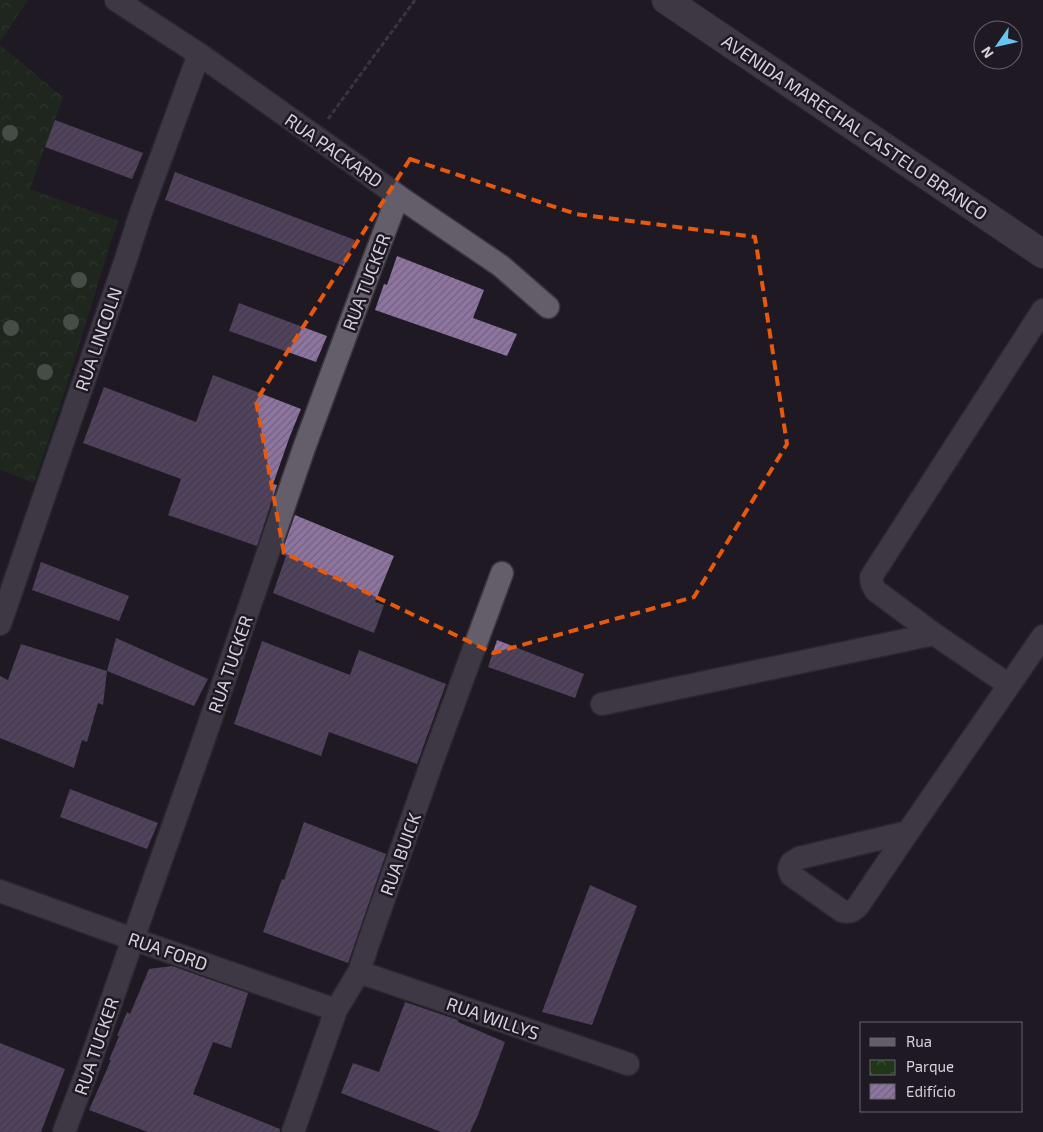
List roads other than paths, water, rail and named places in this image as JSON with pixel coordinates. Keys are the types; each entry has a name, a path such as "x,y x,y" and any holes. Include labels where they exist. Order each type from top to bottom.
{"street":[{"name":"RUA PACKARD","path":"116,0 199,54 398,196 501,266 548,307"},
{"name":"AVENIDA MARECHAL CASTELO BRANCO","path":"666,0 1043,254"},
{"name":"RUA LINCOLN","path":"0,624 141,212 199,54"},
{"name":"RUA TUCKER","path":"64,1132 308,439 398,196"},
{"path":"1009,685 934,634 876,591 871,577 1043,310"},
{"name":"RUA BUICK","path":"293,1132 336,1010 359,972 432,762 502,573"},
{"path":"602,704 934,634"},
{"path":"908,832 799,858 791,863 789,869 791,875 842,911 852,911 858,906 1043,636"},
{"name":"RUA FORD","path":"0,891 336,1010"},
{"name":"RUA WILLYS","path":"359,972 628,1064"}]}
